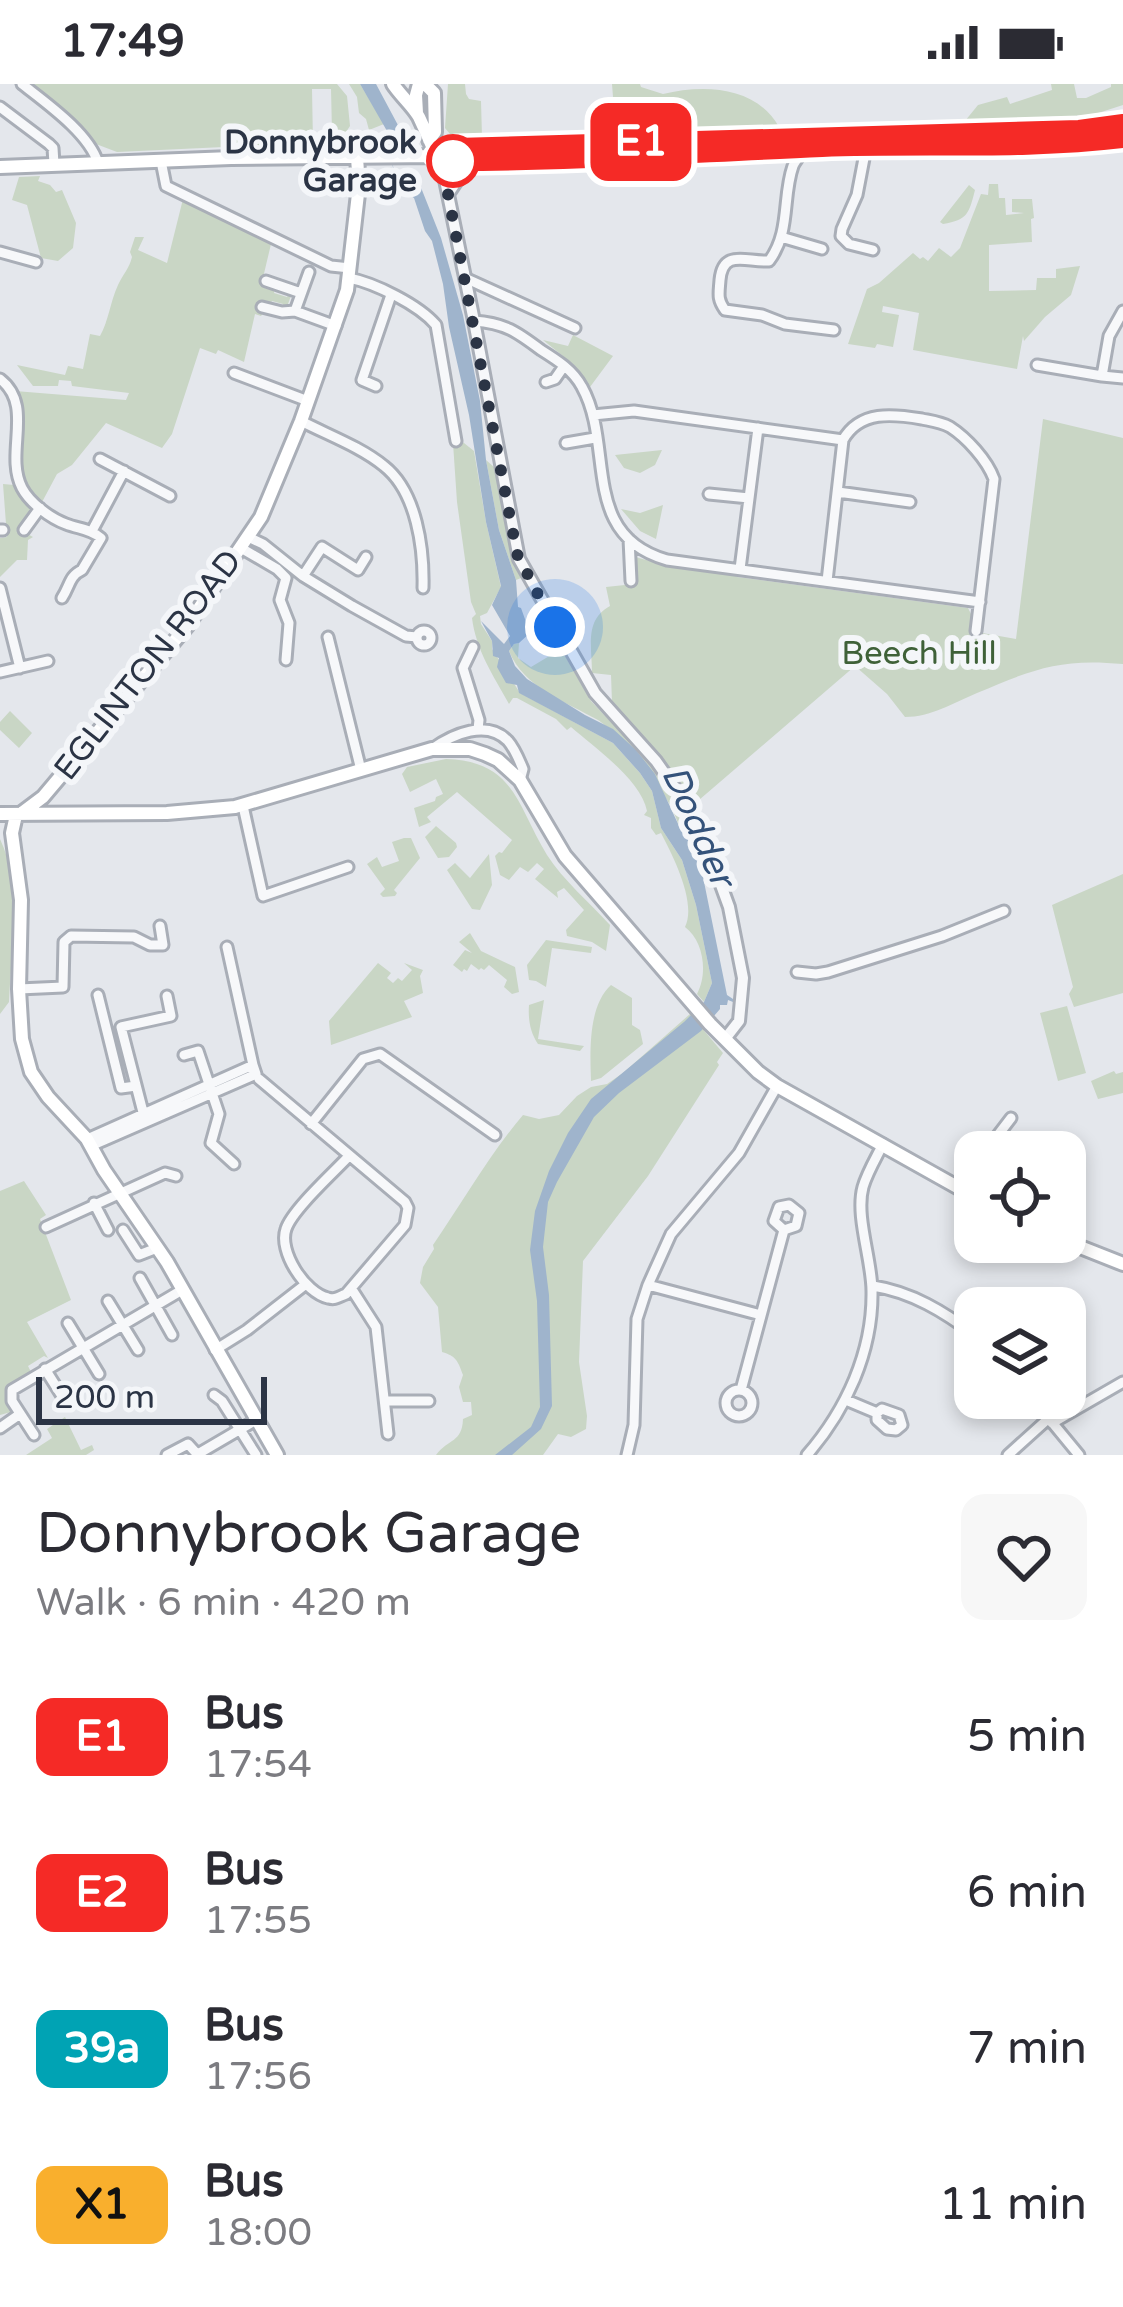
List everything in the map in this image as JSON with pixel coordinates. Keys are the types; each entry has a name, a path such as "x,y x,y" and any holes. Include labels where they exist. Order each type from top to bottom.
{"main road":[{"path":"393,84 417,113"},
{"path":"429,140 435,132 429,86 416,94 417,113 436,156"},
{"path":"0,167 267,157 436,156 475,162 496,154 1079,129 1123,122"},
{"path":"436,156 456,147 496,154 643,158 804,149 1043,146 1123,139"},
{"path":"359,185 389,157"},
{"name":"EGLINTON ROAD","path":"16,815 34,807 188,626 245,543 281,474 336,326 349,273 358,158"},
{"path":"0,814 167,813 243,806 432,749 485,754 520,780 565,856 710,1024 758,1072 954,1185"},
{"path":"58,780 58,804 69,814"},
{"path":"16,815 19,989 22,1039 31,1072 89,1142 158,1248 277,1455"},
{"path":"0,830 13,847"},
{"path":"1086,1249 1123,1264"}],"street":[{"path":"22,84 67,121 97,155 98,163"},
{"path":"0,107 49,143 54,164"},
{"path":"866,148 857,196 841,236 849,244 873,250"},
{"path":"804,149 793,166 781,237 769,261 725,262 720,305 785,324 834,329"},
{"path":"777,150 793,166"},
{"path":"436,156 448,194 517,554 595,693 656,761 702,832 729,907 743,978 739,1021 725,1040"},
{"path":"161,161 163,181 173,190 349,273 432,319 456,441"},
{"path":"448,194 475,162"},
{"path":"781,237 822,249"},
{"path":"0,252 36,262"},
{"path":"295,311 309,272"},
{"path":"465,278 575,328"},
{"path":"266,280 301,293"},
{"path":"376,386 362,380 391,295"},
{"path":"262,307 295,311 336,326"},
{"path":"1102,376 1109,336 1122,315"},
{"path":"474,322 500,323 580,382 593,415 613,518 642,550 667,560 980,602"},
{"path":"1037,365 1123,379"},
{"path":"546,382 555,379 564,366"},
{"path":"233,374 308,401"},
{"path":"0,379 17,403 16,466 22,487 40,508 61,522 100,535 100,543 82,570 70,578 62,598"},
{"path":"593,415 634,411 843,440"},
{"path":"826,581 843,440 852,428 886,413 946,424 983,460 994,483 976,631"},
{"path":"301,422 386,466 393,475 417,524 423,547 423,588"},
{"path":"740,569 758,428"},
{"path":"566,443 595,438"},
{"path":"0,448 16,449"},
{"path":"100,459 170,496"},
{"path":"92,531 124,471"},
{"path":"838,492 910,502"},
{"path":"709,494 749,498"},
{"path":"24,530 40,508"},
{"path":"629,539 631,581"},
{"path":"245,543 263,544 303,576 406,636 417,637"},
{"path":"245,543 286,578 280,600 289,623 286,660"},
{"path":"303,576 322,547 358,570 366,557"},
{"path":"0,588 20,668"},
{"path":"328,637 361,770"},
{"path":"472,647 463,668 478,729"},
{"path":"0,672 47,661"},
{"path":"432,749 478,729 495,731 508,741 523,769 520,780"},
{"path":"243,806 263,896 348,868"},
{"path":"797,972 828,971 942,936 1004,911"},
{"path":"19,989 63,988 64,942 71,936 134,937 150,945 164,945 160,926"},
{"path":"89,1142 253,1065 226,947"},
{"path":"98,995 121,1088 136,1086"},
{"path":"106,1030 171,1016 167,995"},
{"path":"121,1027 144,1117"},
{"path":"184,1054 198,1051 218,1114 211,1143 234,1164"},
{"path":"311,1124 363,1059 380,1054 495,1136"},
{"path":"259,1079 405,1202 409,1216 405,1225 346,1294 333,1299 306,1284 286,1248 286,1228 349,1156"},
{"path":"627,1455 634,1425 637,1318 648,1285 671,1234 739,1153 777,1086"},
{"path":"1001,1131 1011,1118"},
{"path":"807,1455 846,1400 863,1355 872,1286 862,1189 883,1144"},
{"path":"46,1227 165,1173 176,1176"},
{"path":"94,1204 108,1230"},
{"path":"123,1230 140,1256 158,1248"},
{"path":"741,1390 784,1230"},
{"path":"140,1278 172,1335"},
{"path":"215,1350 306,1284"},
{"path":"648,1285 761,1315"},
{"path":"872,1286 916,1298 954,1320"},
{"path":"351,1288 376,1327 388,1434"},
{"path":"34,1436 12,1401 13,1390 182,1290"},
{"path":"108,1301 138,1350"},
{"path":"68,1323 100,1374"},
{"path":"45,1369 62,1396"},
{"path":"1008,1455 1051,1421 1123,1382"},
{"path":"214,1395 223,1401 256,1455"},
{"path":"846,1400 878,1413"},
{"path":"385,1401 429,1401"},
{"path":"0,1428 20,1414"},
{"path":"167,1455 188,1444 198,1455 256,1420"},
{"path":"1051,1421 1079,1455"}],"green space":[{"path":"26,84 337,84 347,96 350,126 346,132 332,132 331,89 312,89 313,143 117,152 96,144"},
{"path":"349,84 360,84 384,124 369,130"},
{"path":"448,84 465,84 469,99 481,101 482,137 450,134 445,128"},
{"path":"612,84 640,84 663,94 728,91 757,103 779,127 696,130 694,125 613,97"},
{"path":"1051,84 1074,84 1077,98 1086,98 1111,84 1123,84 1123,105 1092,115 965,121 978,105 1007,97 1010,104 1052,90"},
{"path":"954,138 567,154 500,152"},
{"path":"40,176 38,181 56,192 62,190 76,223 73,248 58,261 41,258 27,205 12,200 19,177"},
{"path":"989,184 998,184 1006,215 1024,213 1012,212 1012,199 1032,199 1034,218 1032,242 989,245 989,291 1036,290 1037,278 1056,278 1056,269 1080,266 1071,295 1024,341 1023,336 1017,369 913,350 919,313 883,306 882,312 899,315 893,347 848,344 867,289 913,253 928,261 939,248 951,257 960,248 981,194 988,195"},
{"path":"969,185 975,190 966,214 940,222"},
{"path":"183,199 267,238 271,244 262,282 275,287 274,293 287,297 292,293 290,308 282,309 283,304 272,301 261,316 255,314 244,362 200,348 172,434 162,448 106,423 72,465 57,474 41,504 21,470 15,391 126,400 129,393 59,380 58,386 33,386 17,365 65,375 68,366 83,369 90,334 100,336 103,330 131,261 135,237 144,237 138,250 167,263"},
{"path":"573,335 613,356 590,387 574,365 543,340 568,346"},
{"name":"Beech Hill","path":"1043,419 1123,438 1123,664 1048,667 933,712 905,717 855,666 699,800 616,712 611,675 592,673 591,635 596,619 610,606 606,587 634,584 632,556 671,567 968,608 971,631 1016,639"},
{"path":"459,439 474,451 501,587 487,613 480,616 481,624 520,693 613,743 652,791 661,828 682,860 696,905 712,983 704,1002 697,994 702,958 685,927 688,905 682,880 661,833 656,835 651,818 644,815 647,811 636,788 571,727 567,730 517,698 509,704 481,652 457,502 453,443"},
{"path":"662,450 655,465 640,473 624,468 615,455"},
{"path":"486,460 494,467 521,578 516,580 499,530"},
{"path":"3,484 14,485 32,511 20,530 33,537 28,540 27,560 17,560 0,577 0,538 7,537"},
{"path":"663,505 656,539 640,531 621,509 640,513"},
{"path":"519,643 518,658 531,667 561,649 591,701 660,774 694,830 679,826 662,792 605,725 547,693 525,675 509,651"},
{"path":"10,711 32,733 19,748 0,730 0,722"},
{"path":"446,759 487,768 511,789 553,864 610,925 606,951 567,936 566,930 584,910 564,888 557,892 558,898 535,879 544,869 537,863 528,872 520,867 509,880 500,875 495,856 512,840 457,792 427,817 431,822 419,827 414,808 443,794 436,779 410,792 402,774 407,767"},
{"path":"436,826 456,843 449,857 438,858 425,837"},
{"path":"411,838 420,858 394,890 395,896 383,897 380,894 385,889 367,864 377,857 382,867 399,861 392,842"},
{"path":"0,839 11,878 14,919 9,1002 0,1014"},
{"path":"489,854 492,885 480,910 472,909 447,870 455,863 470,878"},
{"path":"1123,874 1123,993 1074,1007 1052,905"},
{"path":"470,933 481,951 515,967 519,992 512,994 504,987 507,980 489,965 479,970 471,964 462,972 453,965 465,950 472,953 459,942"},
{"path":"546,940 592,947 591,953 552,948 546,987 529,980 527,965"},
{"path":"378,963 391,973 387,978 393,983 412,970 404,963 423,970 423,993 404,1001 412,1017 331,1045 329,1021"},
{"path":"611,985 632,998 632,1025 640,1030 643,1044 591,1081 594,1017"},
{"path":"544,1000 538,1039 584,1046 580,1051 538,1044 529,1005"},
{"path":"1067,1006 1086,1073 1058,1081 1040,1013"},
{"path":"690,1014 723,1053 719,1065 648,1176 583,1261 579,1362 586,1429 571,1437 558,1434 543,1455 436,1455 457,1436 463,1419 472,1415 471,1402 463,1402 459,1387 460,1366 442,1352 438,1307 420,1283 433,1245 523,1115 539,1119 559,1115 577,1096 623,1073"},
{"path":"1123,1072 1123,1093 1098,1099 1091,1081"},
{"path":"24,1181 46,1215 40,1219 71,1300 27,1322 48,1358 28,1366 31,1372 10,1385 6,1397 11,1412 0,1415 0,1191"},
{"path":"65,1417 81,1450 92,1445 94,1450 86,1455 26,1455 52,1438 47,1429"}],"water":[{"path":"360,84 376,84 407,142 463,315 499,530 516,580 518,607 530,633 509,651 515,666 527,679 613,729 655,774 679,826 690,830 727,995 733,999 720,1005 701,1031 594,1117 557,1182 548,1202 543,1247 552,1406 541,1429 512,1455 495,1455 531,1427 540,1407 537,1301 530,1250 535,1211 549,1171 591,1099 684,1022 704,1002 712,983 682,860 661,828 652,791 640,773 613,743 519,693 517,685 506,683 497,667 499,658 493,656 492,641 481,621 504,644 510,636 492,605 501,586 443,284 414,198 404,191 382,143 387,131"}],"pier":[{"path":"414,142 422,174 397,175 382,143"}],"bus line":[{"name":"E1","path":"1123,123 1079,129 456,147 436,156 456,162 643,158 828,148 1043,146 1123,139"}],"place":[{"name":"Donnybrook Garage","path":"453,161"}],"route":[{"path":"453,161 464,172 448,194 517,554 555,627"}],"water label":[{"name":"Dodder","path":"698,826"}]}
